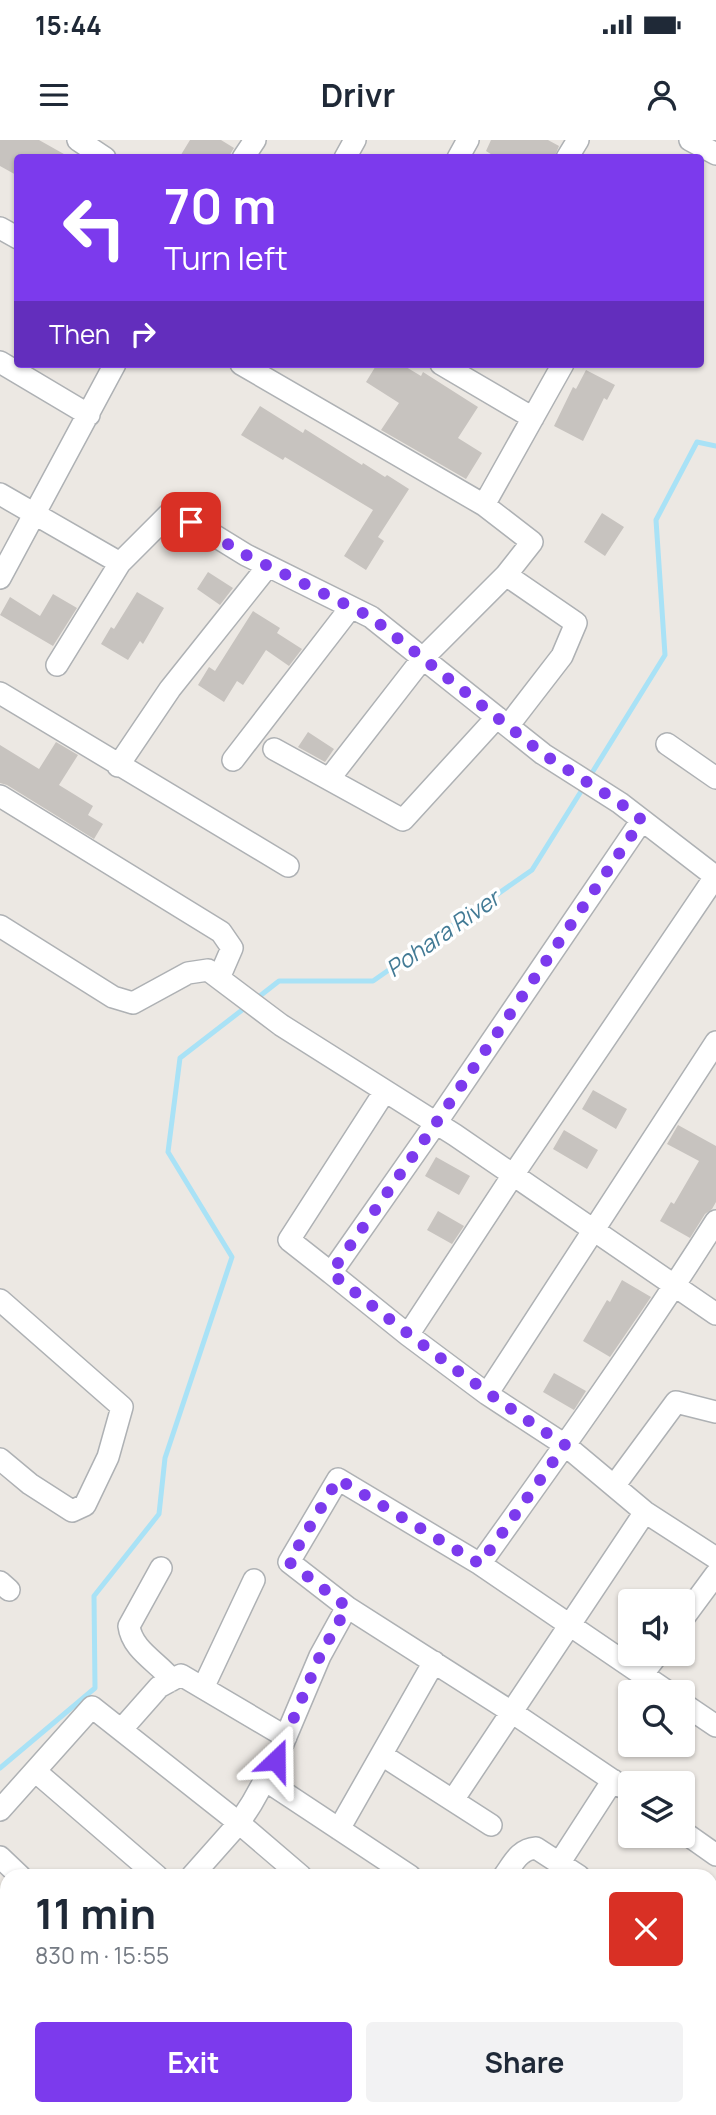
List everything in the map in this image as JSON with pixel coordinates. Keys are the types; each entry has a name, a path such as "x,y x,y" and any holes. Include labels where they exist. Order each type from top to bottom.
{"street":[{"path":"78,140 99,154"},
{"path":"689,140 716,155"},
{"path":"0,362 89,415"},
{"path":"0,578 113,368"},
{"path":"249,368 484,505 532,542 506,575 423,658 329,779"},
{"path":"451,368 533,418"},
{"path":"484,505 561,368"},
{"path":"0,494 120,563"},
{"path":"57,665 120,563 173,510 246,555 371,617 543,754 620,803 716,877 513,1175 408,1335"},
{"path":"118,766 170,689 268,566"},
{"path":"274,749 403,820 502,721 562,656 576,623 506,575"},
{"path":"233,760 351,607"},
{"path":"0,694 288,866"},
{"path":"667,744 716,778"},
{"path":"0,796 97,853 221,932 232,948 225,982"},
{"path":"331,1273 642,820"},
{"path":"0,926 113,997 133,1003 188,973 208,970 281,1025 436,1123 716,1314"},
{"path":"487,1394 716,1042"},
{"path":"385,1091 289,1240 408,1335 487,1394 565,1445 645,1512 716,1559"},
{"path":"480,1564 674,1287 716,1221"},
{"path":"0,1300 122,1407 108,1458 85,1505 72,1511 30,1484 0,1459"},
{"path":"614,1486 676,1402 716,1412"},
{"path":"618,1783 347,1607 289,1562 338,1479 480,1564 650,1680"},
{"path":"453,1800 645,1512"},
{"path":"161,1568 129,1626 130,1637 172,1680"},
{"path":"695,1602 716,1574"},
{"path":"202,1688 254,1580"},
{"path":"198,1869 239,1823 265,1780 320,1656 347,1607"},
{"path":"339,1829 434,1662"},
{"path":"642,1675 649,1666"},
{"path":"121,1730 159,1687 181,1675 286,1737"},
{"path":"0,1810 92,1707 293,1869"},
{"path":"695,1712 716,1726"},
{"path":"382,1755 491,1825"},
{"path":"35,1771 149,1869"},
{"path":"265,1780 399,1869"},
{"path":"560,1862 618,1791"},
{"path":"695,1840 716,1855"},
{"path":"509,1869 521,1853 536,1848 570,1869"}],"building":[{"path":"0,140 39,140 64,154 14,154 14,174 0,166"},
{"path":"190,140 221,140 234,148 230,154 181,154"},
{"path":"491,140 548,140 559,146 556,154 491,154 486,151"},
{"path":"375,368 408,368 421,376 423,372 478,407 458,438 482,453 466,479 381,430 399,403 366,382"},
{"path":"586,370 615,385 607,400 604,398 583,441 554,426 573,387 576,389"},
{"path":"260,406 303,433 305,429 362,465 363,463 385,477 387,475 409,489 378,537 384,541 366,570 344,556 373,510 285,457 283,460 241,435"},
{"path":"602,513 624,527 605,556 584,542"},
{"path":"208,572 233,588 220,605 197,589"},
{"path":"137,592 164,608 143,644 140,641 128,660 101,644 111,627 114,629"},
{"path":"53,594 77,608 53,646 0,615 10,597 40,616"},
{"path":"253,611 280,628 277,633 302,649 289,666 266,650 243,685 237,681 224,702 198,685 209,667 215,671"},
{"path":"308,732 334,749 325,762 298,747"},
{"path":"56,742 78,755 59,785 93,806 88,815 103,824 94,839 0,783 0,745 39,769"},
{"path":"593,1090 627,1109 616,1129 582,1109"},
{"path":"678,1125 716,1146 716,1202 690,1238 660,1221 671,1202 674,1204 699,1161 667,1144"},
{"path":"564,1130 598,1150 587,1169 553,1149"},
{"path":"436,1157 470,1176 459,1195 425,1176"},
{"path":"438,1211 464,1226 452,1244 427,1230"},
{"path":"622,1280 651,1297 610,1357 583,1341"},
{"path":"554,1373 586,1391 574,1410 543,1392"}],"waterway":[{"name":"Pohara River","path":"590,776 665,655 656,520 697,442 716,446"},
{"name":"Pohara River","path":"256,999 279,981 373,981 532,870 585,785"},
{"name":"Pohara River","path":"0,1768 95,1688 94,1596 159,1514 165,1458 232,1257 168,1152 180,1058 246,1007"}],"route":[{"path":"191,522 246,555 371,617 543,754 642,820 331,1273 487,1394 565,1445 480,1564 338,1479 289,1562 347,1607 320,1656 276,1760"}]}
